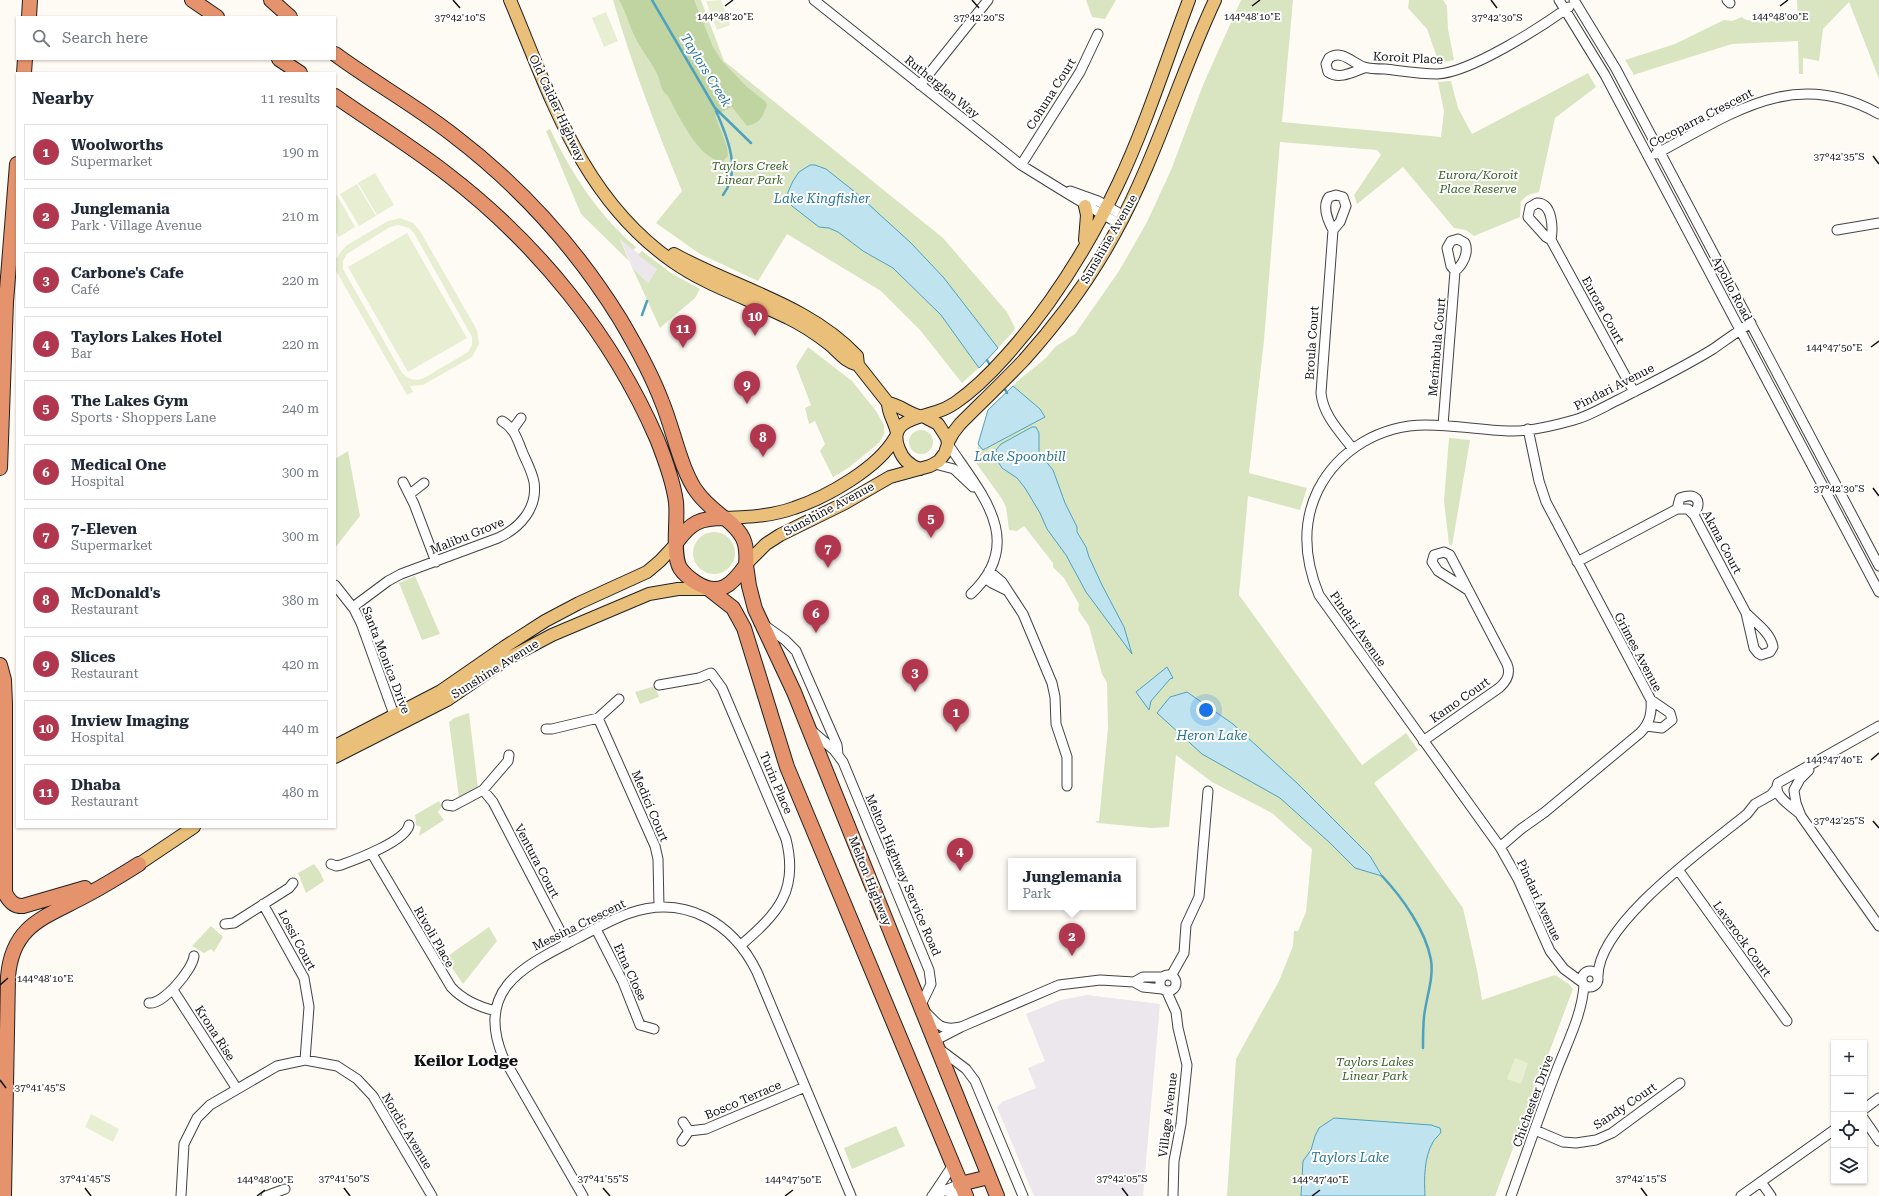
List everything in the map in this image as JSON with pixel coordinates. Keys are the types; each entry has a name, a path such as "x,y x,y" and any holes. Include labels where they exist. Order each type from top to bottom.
{"highway":[{"path":"29,16 30,0"},
{"path":"192,0 216,16"},
{"path":"271,0 289,16"},
{"path":"336,55 440,125 477,154 525,198 564,241 604,295 644,361 664,406 686,472 693,487 703,500 739,530 744,538 746,565 730,584 716,590 708,589"},
{"path":"24,72 25,60"},
{"path":"280,60 298,72"},
{"path":"336,97 432,162 478,198 528,247 578,306 625,377 661,449 674,492 677,519 676,554 680,568 688,577 708,589 733,608 744,628 790,773 963,1190 989,1177"},
{"path":"0,468 6,302 16,177"},
{"path":"676,544 686,530 696,522 710,518 724,518"},
{"name":"Melton Highway","path":"746,565 750,595 808,727 997,1196"},
{"path":"0,665 4,680 5,703 5,888 9,900 20,906 46,901 78,891 139,864"},
{"path":"4,1196 8,977 9,966 14,949 26,931 37,922 100,888 139,864"}],"main road":[{"name":"Old Calder Highway","path":"510,0 562,123 578,155 600,189 633,227 688,262 784,305 811,325 851,350 857,356 858,364 888,403 888,411 894,421 896,435"},
{"name":"Sunshine Avenue","path":"921,416 946,408 962,398 1005,357 1038,317 1084,247 1104,210 1137,140 1189,0"},
{"name":"Sunshine Avenue","path":"948,443 952,433 960,424 1011,373 1048,333 1090,276 1122,220 1146,170 1196,41 1215,0"},
{"path":"1084,247 1087,221 1086,206"},
{"name":"Old Calder Highway","path":"888,403 896,404 906,412 921,416"},
{"path":"921,416 934,420 942,427 948,443 945,453 935,464 920,469 905,460 899,451 896,435 908,420 921,416"},
{"name":"Sunshine Avenue","path":"724,518 777,513 811,502 842,485 882,456 896,435"},
{"name":"Sunshine Avenue","path":"746,565 763,547 776,537 845,503 890,477 920,469"},
{"name":"Sunshine Avenue","path":"336,756 397,720 545,621 579,603 647,572 676,544"},
{"name":"Sunshine Avenue","path":"336,746 446,700 507,659 552,634 649,594 678,589 708,589"},
{"path":"139,864 193,828"}],"street":[{"path":"920,85 988,0"},
{"name":"Apollo Road","path":"1558,0 1599,64 1879,592"},
{"name":"Apollo Road","path":"1574,1 1616,69 1879,566"},
{"name":"Koroit Place","path":"1364,68 1437,74 1452,72 1483,58 1526,34 1565,10 1574,1"},
{"name":"Rutherglen Way","path":"820,2 920,85 1021,165 1122,220"},
{"name":"Cohuna Court","path":"1021,165 1080,72 1098,34"},
{"name":"Cocoparra Crescent","path":"1649,158 1740,110 1778,96 1809,94 1838,97 1848,99 1879,114"},
{"name":"Rutherglen Way","path":"1058,186 1086,206 1104,210"},
{"path":"1837,230 1879,222"},
{"name":"Broula Court","path":"1333,230 1321,394 1323,406 1327,413 1353,449"},
{"name":"Eurora Court","path":"1551,240 1634,392"},
{"name":"Merimbula Court","path":"1443,425 1456,271"},
{"name":"Pindari Avenue","path":"1584,984 1564,969 1554,956 1544,940 1510,864 1498,844 1319,595 1308,563 1307,528 1315,498 1330,472 1353,449 1376,435 1410,426 1443,425 1510,431 1531,429 1575,420 1634,392 1743,333 1751,323"},
{"name":"Pindari Avenue","path":"1743,333 1755,332"},
{"path":"502,421 513,428 521,418"},
{"name":"Malibu Grove","path":"353,607 388,581 401,574 436,562 506,534 518,526 526,515 532,502 534,483 513,428"},
{"name":"Grimes Avenue","path":"1531,429 1536,465 1546,502 1651,700 1651,713 1646,726"},
{"path":"948,443 979,487 995,522 997,540 995,554 987,574 971,594"},
{"path":"935,464 954,469 986,502"},
{"path":"403,482 410,494 436,562"},
{"path":"410,494 424,483"},
{"path":"1577,562 1677,510 1680,498 1692,496 1696,498 1698,507 1694,515"},
{"name":"Akma Court","path":"1677,510 1688,510 1694,515 1746,613"},
{"path":"987,574 992,583 1006,590 1018,606 1028,623 1052,683 1056,724 1067,757 1066,786"},
{"name":"Santa Monica Drive","path":"336,586 353,607 361,623 397,720"},
{"name":"Kamo Court","path":"1423,741 1504,684 1508,676 1508,664 1468,590"},
{"name":"Melton Highway Service Road","path":"762,624 785,640 796,651 837,745 838,754"},
{"name":"Turin Place","path":"659,686 699,678 711,673 716,678 722,688 786,839 790,864 787,887 783,898 773,914 741,945"},
{"path":"546,729 552,729 598,718 619,699"},
{"path":"1498,844 1545,812 1646,726 1662,728 1672,720 1670,712 1651,700"},
{"name":"Medici Court","path":"598,718 655,846 658,859 659,907"},
{"path":"1608,945 1598,967 1598,981 1595,986 1591,987 1584,984 1582,978 1636,908 1747,814 1755,804 1771,795 1776,789 1778,783 1879,726"},
{"name":"Melton Highway Service Road","path":"808,727 838,754 845,767 929,970 931,984 920,1007"},
{"path":"447,805 453,806 483,790 508,761 509,755"},
{"path":"1747,814 1770,802 1791,796 1803,775 1820,760"},
{"path":"1782,780 1792,783 1796,803 1801,816"},
{"path":"1776,789 1778,794 1801,816 1879,926"},
{"name":"Ventura Court","path":"483,790 493,802 567,944"},
{"path":"1165,990 1159,985 1184,953 1186,925 1199,898 1208,791"},
{"path":"331,864 336,866 341,865 372,854 403,834 408,829 409,825"},
{"name":"Rivoli Place","path":"372,854 451,987 457,994 471,1003 496,1011"},
{"name":"Laverock Court","path":"1679,871 1787,1021"},
{"name":"Lossi Court","path":"225,924 234,923 289,888 293,883"},
{"name":"Lossi Court","path":"263,904 304,978 309,1007 305,1060"},
{"name":"Messina Crescent","path":"583,1196 503,1056 496,1034 496,1011 503,992 516,974 533,962 596,928 630,912 659,907 676,908 701,915 723,927 741,945 757,972 851,1196"},
{"name":"Etna Close","path":"596,928 623,982 640,1025"},
{"path":"149,1004 156,1002 173,990 191,964 194,956"},
{"name":"Pindari Avenue","path":"1554,956 1569,966 1587,972"},
{"path":"1587,972 1593,971 1598,976"},
{"path":"1023,1196 975,1080 966,1069 935,1044 961,1027 1059,985 1088,981 1134,982 1143,987 1165,990 1172,990 1176,986 1175,979 1166,976 1143,977 1134,982"},
{"name":"Chichester Drive","path":"1511,1196 1534,1130 1578,1014 1584,984"},
{"name":"Chichester Drive","path":"1578,1014 1595,986"},
{"name":"Krona Rise","path":"173,990 237,1089"},
{"name":"Village Avenue","path":"1165,990 1176,1012 1178,1028 1187,1065 1182,1118 1174,1161 1173,1196"},
{"path":"920,1007 943,1028 949,1029 961,1027"},
{"path":"633,1033 640,1025 654,1029"},
{"name":"Nordic Avenue","path":"181,1196 184,1144 197,1118 210,1105 277,1066 305,1060 337,1066 357,1079 373,1096 432,1196"},
{"name":"Sandy Court","path":"1534,1130 1563,1142 1576,1143 1596,1140 1612,1133 1680,1083"},
{"name":"Bosco Terrace","path":"688,1131 706,1129 805,1087"},
{"path":"1867,1107 1879,1098"},
{"path":"682,1141 688,1131 683,1122"},
{"path":"1867,1123 1879,1140"},
{"path":"1741,1196 1831,1132"},
{"path":"933,1196 953,1165"},
{"path":"1761,1182 1770,1196"},
{"path":"266,1196 285,1189"},
{"path":"933,1196 963,1190"},
{"path":"950,1196 963,1190"}],"shaded area":[{"path":"620,238 657,269 648,283 632,267"},
{"path":"1087,995 1160,1004 1143,1196 1034,1196 997,1107 1002,1102 1036,1088 1028,1068 1045,1061 1026,1014 1061,1000"}],"green space":[{"name":"Taylors Creek Linear Park","path":"613,0 701,0 724,61 943,238 1007,312 1015,328 1012,333 983,364 962,383 920,330 881,291 787,234 758,281 700,254 656,223 682,191 645,96"},
{"path":"619,0 694,0 713,47 722,61 747,87 765,101 767,105 759,121 747,126 732,107 715,115 727,147 728,156 723,161 714,159 706,154 698,146 684,126 669,97 663,91 658,76 652,65 637,42"},
{"path":"721,0 730,25 717,30 706,1"},
{"path":"1086,0 1116,0 1105,19 1092,17"},
{"name":"Taylors Lakes Linear Park","path":"1241,0 1293,0 1282,122 1441,137 1444,111 1438,82 1451,81 1458,108 1472,134 1588,73 1596,87 1555,118 1539,192 1528,195 1521,201 1520,217 1474,236 1466,230 1454,228 1403,167 1357,204 1354,195 1381,155 1377,150 1280,142 1264,340 1249,473 1307,488 1300,510 1248,496 1239,595 1362,765 1406,733 1418,750 1374,783 1463,908 1482,1000 1555,975 1569,984 1573,989 1495,1196 1227,1196 1236,1059 1279,981 1293,946 1294,931 1298,931 1306,912 1312,849 1272,813 1212,782 1176,755 1169,827 1151,828 1098,823 1095,821 1099,821 1108,728 1107,683 1102,674 1089,626 1078,610 1079,604 1064,578 1053,567 1053,563 1024,526 1017,531 1009,530 1006,507 1002,499 974,460 988,410 1020,379 1046,358 1055,347 1075,334 1119,271 1147,222 1171,170 1203,85"},
{"path":"1409,0 1443,0 1447,6 1448,29 1454,60 1439,63 1427,29 1408,8"},
{"path":"1797,0 1879,0 1879,79 1849,2 1823,29 1819,61 1803,58 1803,74 1799,74 1798,41 1732,44 1633,75 1625,60 1675,44 1724,20 1732,21 1742,17 1752,21 1798,19"},
{"path":"606,12 618,41 604,47 592,18"},
{"path":"550,129 567,162 587,193 622,235 636,247 633,250 620,239 629,261 581,214 546,131"},
{"path":"375,173 394,205 377,215 358,183"},
{"path":"357,184 376,216 359,226 340,194"},
{"path":"336,196 355,227 339,237 336,232"},
{"path":"400,218 413,223 420,231 477,330 479,344 472,357 423,385 410,386 413,392 407,395 336,271 336,257 337,258 347,245 388,221","holes":["398,225 409,228 414,233 472,337 472,345 468,352 424,378 418,379 410,378 402,373 343,269 343,261 347,254 390,227"]},
{"path":"407,233 467,338 408,372 348,267"},
{"path":"642,251 671,273 700,289 695,298 660,328 632,267 648,283 657,269 638,255"},
{"path":"808,347 852,381 876,411 884,425 884,434 879,443 848,468 833,477 820,451 825,444 815,421 809,424 805,408 811,405 796,366"},
{"path":"921,430 930,433 933,442 930,451 921,454 912,451 909,442 912,433"},
{"path":"1449,438 1470,440 1452,546 1449,544 1444,501"},
{"path":"348,451 360,516 336,547 336,458"},
{"path":"714,532 729,538 735,553 729,568 714,574 699,568 693,553 699,538"},
{"path":"415,576 440,634 422,640 399,583"},
{"path":"655,686 659,697 640,704 635,692"},
{"path":"469,713 478,788 459,798 449,722 454,718"},
{"path":"439,801 442,806 438,812 444,820 419,836 421,827 416,825 415,815"},
{"path":"314,864 324,881 306,893 298,873"},
{"path":"211,926 223,937 214,952 211,949 204,953 192,946"},
{"path":"489,927 497,941 463,984 445,958"},
{"path":"1515,1058 1528,1063 1521,1084 1507,1079"},
{"path":"91,1114 119,1129 113,1142 85,1127"},
{"path":"896,1126 905,1146 852,1169 844,1148"}],"water":[{"name":"Lake Kingfisher","path":"810,165 815,165 826,169 855,192 911,243 944,278 998,348 979,368 941,315 893,268 863,251 838,232 829,228 819,227 792,206 788,200 788,192 799,172"},
{"path":"1013,386 1040,409 1045,417 983,450 978,444 988,410"},
{"name":"Lake Spoonbill","path":"1032,427 1036,427 1039,433 1039,453 1053,470 1065,503 1077,527 1077,532 1086,547 1102,585 1124,627 1132,654 1086,592 1066,555 1047,529 1040,513 1025,488 1017,478 1002,468 997,460 996,450 1001,444"},
{"path":"1167,667 1173,678 1170,679 1151,701 1149,710 1136,692"},
{"name":"Heron Lake","path":"1187,692 1233,724 1298,784 1370,856 1382,876 1355,868 1330,843 1280,798 1202,754 1157,713 1170,697"},
{"name":"Taylors Lake","path":"1334,1118 1431,1125 1440,1128 1441,1132 1433,1142 1426,1161 1425,1196 1301,1196 1303,1161 1311,1150 1319,1128"}],"waterway":[{"name":"Taylors Creek","path":"652,0 715,108 751,143"},
{"path":"716,111 728,142 732,164 729,186 723,195"},
{"path":"642,315 647,301"},
{"name":"Taylors Creek","path":"987,360 991,367"},
{"name":"Taylors Creek","path":"1003,386 1007,393"},
{"name":"Taylors Creek","path":"1382,876 1405,904 1419,926 1431,960 1431,981 1424,1017 1423,1048"}],"place":[{"name":"Inview Imaging","path":"755,336"},
{"name":"Dhaba","path":"683,348"},
{"name":"Slices","path":"747,404"},
{"name":"McDonald's","path":"763,457"},
{"name":"The Lakes Gym","path":"931,538"},
{"name":"7-Eleven","path":"828,568"},
{"name":"Medical One","path":"816,633"},
{"name":"Carbone's Cafe","path":"915,692"},
{"name":"Woolworths","path":"956,732"},
{"name":"Taylors Lakes Hotel","path":"960,871"},
{"name":"Junglemania","path":"1072,956"}],"district":[{"name":"Keilor Lodge","path":"466,1060"}],"park label":[{"name":"Eurora/Koroit Place Reserve","path":"1478,182"}]}
